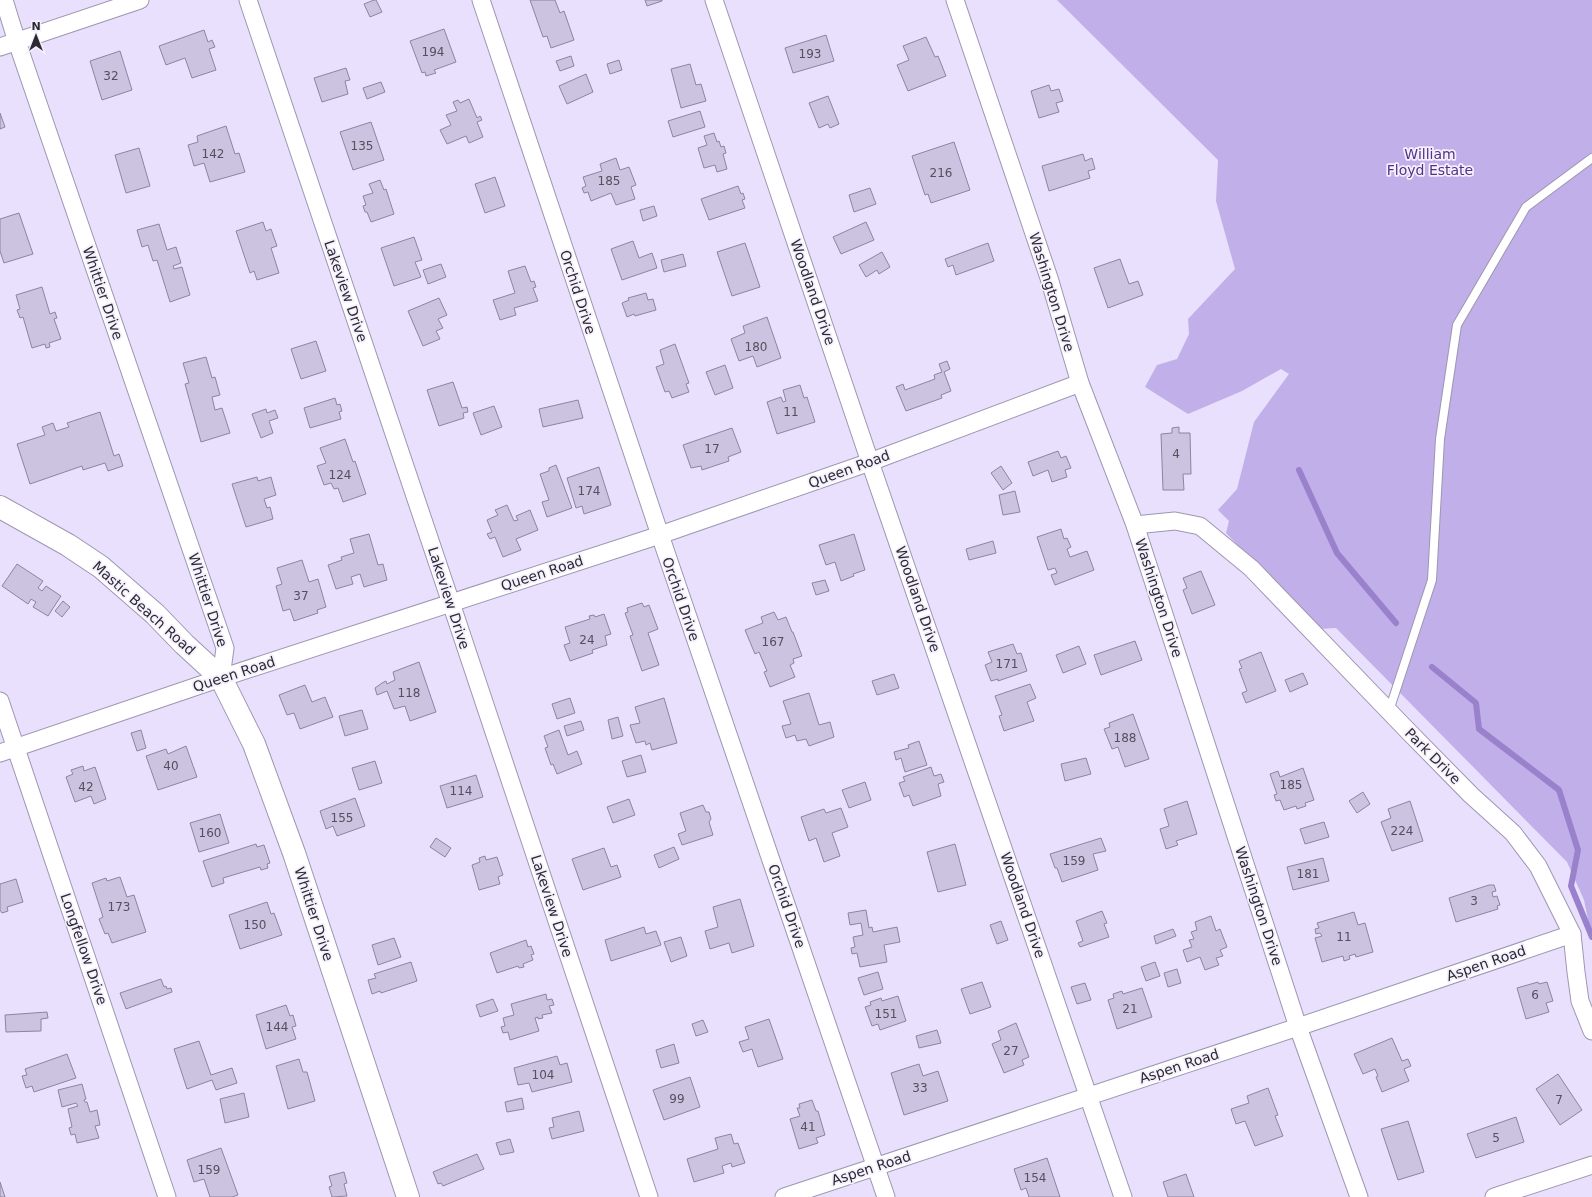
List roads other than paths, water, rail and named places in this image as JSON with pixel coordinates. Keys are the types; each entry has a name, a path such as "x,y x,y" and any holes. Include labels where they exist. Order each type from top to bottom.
{"street":[{"name":"Whittier Drive","path":"4,0 17,42 226,648 221,678 254,744 294,854 408,1197"},
{"path":"0,48 140,0"},
{"name":"Lakeview Drive","path":"248,0 451,603 648,1197"},
{"name":"Orchid Drive","path":"481,0 660,535 886,1197"},
{"name":"Woodland Drive","path":"714,0 870,462 1123,1197"},
{"name":"Washington Drive","path":"955,0 1049,278 1080,383 1135,526 1298,1027 1359,1197"},
{"name":"Queen Road","path":"8,750 221,678 660,535 870,462 1080,383"},
{"name":"Mastic Beach Road","path":"0,507 68,544 101,567 155,614 184,644 221,678"},
{"name":"Park Drive","path":"1135,526 1175,521 1200,526 1251,568 1471,795 1513,833 1538,866 1572,934 1580,1001 1592,1031"},
{"name":"Longfellow Drive","path":"0,701 8,750 167,1197"},
{"name":"Aspen Road","path":"784,1197 1298,1027 1572,934"},
{"path":"1494,1197 1592,1165"}],"lane":[{"path":"1389,711 1432,580 1440,439 1457,325 1526,207 1592,158"}],"waterway":[{"path":"1299,470 1337,553 1396,623"},
{"path":"1432,667 1476,703 1479,729 1559,790 1578,850 1571,886 1592,937"}],"park label":[{"name":"William Floyd Estate","path":"1430,162"}]}
